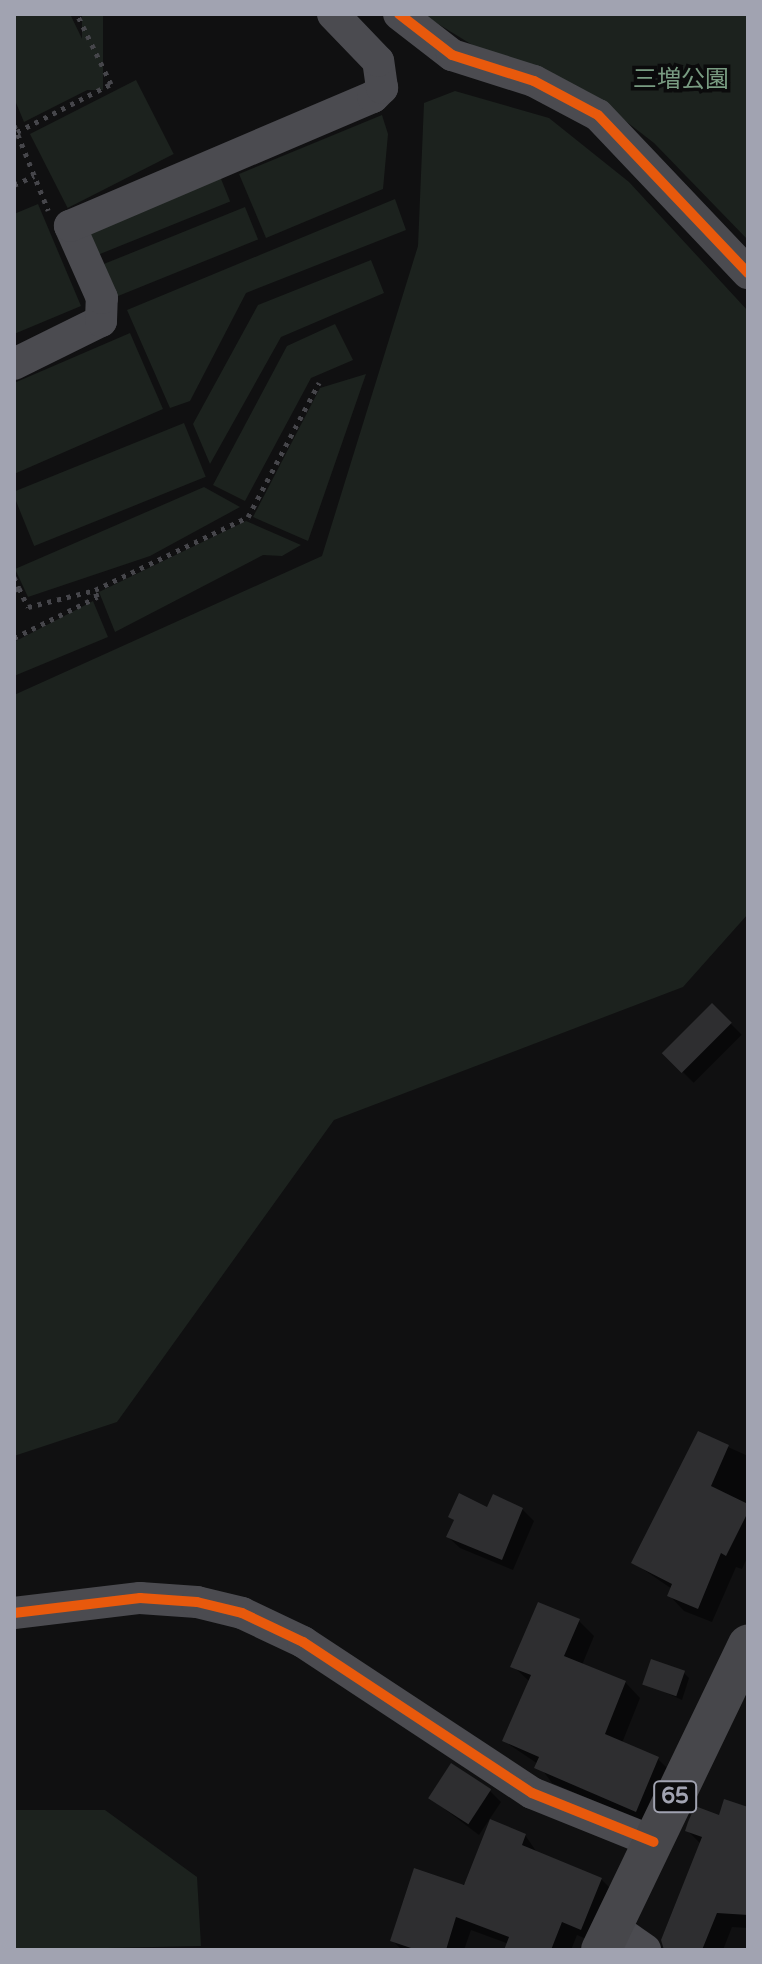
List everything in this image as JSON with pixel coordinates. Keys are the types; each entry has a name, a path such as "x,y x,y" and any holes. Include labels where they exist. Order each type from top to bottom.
{"main road":[{"name":"65","path":"620,1943 654,1842 748,1644"}],"street":[{"path":"14,364 101,321 102,298 70,226 373,97 382,88 378,61 333,14"},
{"path":"399,14 452,55 534,81 598,115 748,273"},
{"path":"14,1613 140,1598 197,1602 242,1613 303,1642 532,1793 654,1842"}],"path":[{"path":"70,226 57,232 15,128 111,84 77,14"},
{"path":"14,185 34,176"},
{"path":"14,577 28,607 95,590 248,517 319,383"},
{"path":"14,638 97,597 95,590"}],"green space":[{"path":"14,14 70,14 103,82 24,122 14,98"},
{"path":"82,14 103,14 103,90 82,90"},
{"name":"三増公園","path":"422,14 748,14 748,240 654,143 588,92 487,54"},
{"path":"136,80 174,154 68,208 30,134"},
{"path":"455,91 549,118 629,182 748,311 748,914 683,987 334,1120 117,1422 14,1456 14,695 322,556 418,246 424,103"},
{"path":"382,115 388,134 383,189 266,238 239,174"},
{"path":"217,169 230,201 98,255 84,223"},
{"path":"395,199 406,230 246,293 190,401 170,408 127,310"},
{"path":"38,204 81,306 14,334 14,214"},
{"path":"245,207 258,239 114,298 101,265"},
{"path":"371,260 384,293 281,337 210,464 193,424 258,305"},
{"path":"335,324 353,360 311,378 245,501 213,485 287,346"},
{"path":"130,333 163,409 14,474 14,383"},
{"path":"366,374 308,541 253,517 320,388"},
{"path":"184,423 206,477 34,546 14,492"},
{"path":"204,487 240,507 150,556 28,597 15,569"},
{"path":"246,521 301,545 282,556 263,555 115,632 99,592"},
{"path":"93,601 108,637 14,676 14,642"},
{"path":"14,1810 105,1810 197,1877 201,1946 14,1950"}],"building":[{"path":"712,1003 732,1023 682,1073 662,1053"},
{"path":"698,1431 729,1445 711,1486 748,1504 748,1512 726,1556 721,1553 698,1609 667,1596 672,1584 631,1563"},
{"path":"459,1493 487,1507 493,1494 523,1508 502,1560 446,1537 454,1520 448,1517"},
{"path":"538,1602 580,1619 564,1656 626,1681 605,1734 659,1757 636,1812 534,1768 539,1757 502,1741 531,1675 510,1667"},
{"path":"651,1659 685,1671 676,1696 642,1685"},
{"path":"451,1763 491,1789 468,1824 428,1798"},
{"path":"724,1799 748,1807 748,1915 717,1913 702,1950 664,1950 661,1940 702,1837 685,1831 688,1822 695,1806 719,1815"},
{"path":"490,1819 526,1834 522,1845 602,1878 581,1930 562,1922 551,1950 504,1950 509,1937 456,1917 446,1950 417,1950 390,1941 414,1868 464,1885"}],"cycle path":[{"path":"399,14 452,55 534,81 598,115 748,273"},
{"path":"14,1613 140,1598 197,1602 242,1613 303,1642 532,1793 654,1842"}]}
